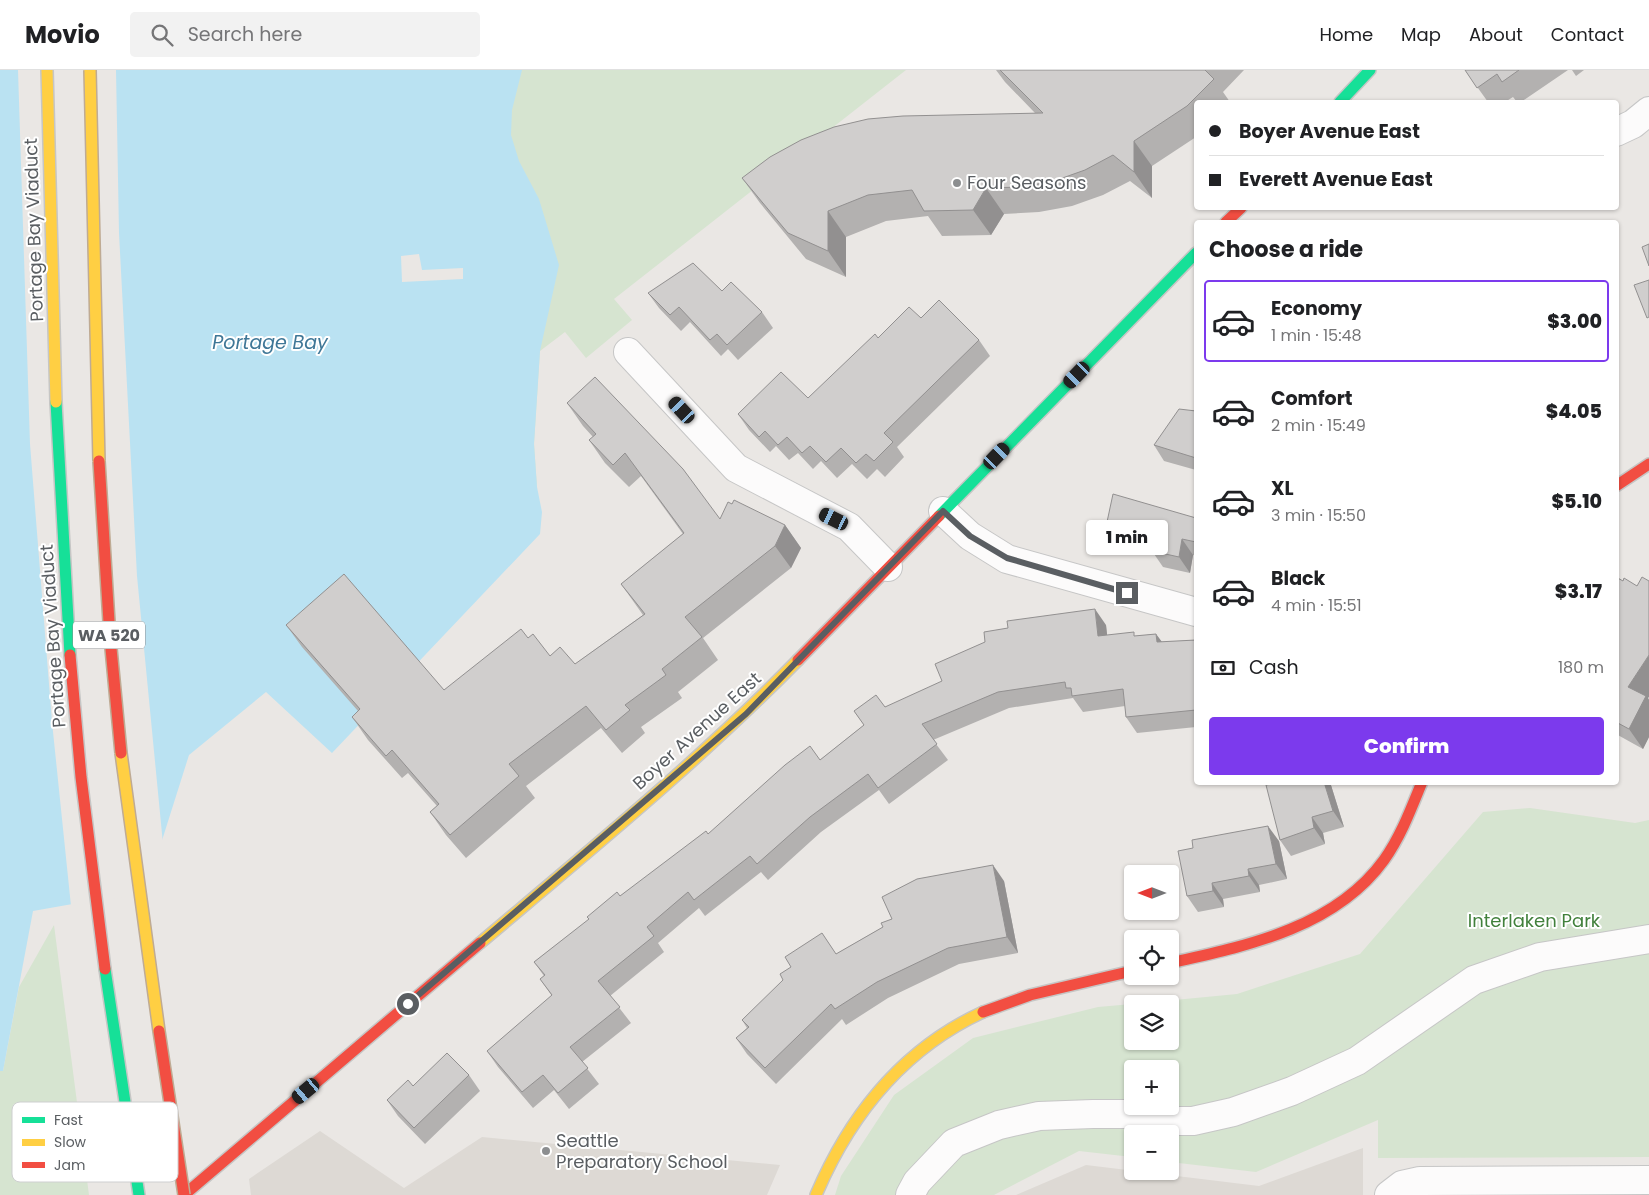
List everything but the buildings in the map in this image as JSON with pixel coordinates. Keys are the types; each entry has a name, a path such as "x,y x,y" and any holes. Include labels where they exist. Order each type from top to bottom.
{"main road":[{"name":"Portage Bay Viaduct","path":"47,70 56,409 68,638 90,853 125,1102"},
{"name":"WA 520","path":"90,70 99,484 110,640 136,874 170,1102"},
{"path":"1342,100 1370,70"},
{"path":"1228,220 1238,210"},
{"name":"Boyer Avenue East","path":"184,1195 746,714 1194,255"},
{"path":"1619,484 1649,464"},
{"path":"1179,961 1272,938 1310,922 1329,910 1373,872 1388,852 1402,830 1421,785"},
{"path":"816,1195 845,1133 871,1097 924,1046 971,1018 996,1006 1124,973"},
{"name":"WA 520","path":"178,1155 184,1195"},
{"name":"Portage Bay Viaduct","path":"136,1182 138,1195"}],"street":[{"path":"1619,131 1633,124 1649,111"},
{"path":"628,352 736,468 849,527 888,567"},
{"path":"943,511 970,536 1007,558 1194,611"},
{"path":"910,1195 917,1182 954,1143 999,1125 1040,1116 1093,1114 1136,1114 1160,1121 1193,1121 1233,1112 1292,1091 1357,1061 1474,980 1540,957 1649,939"},
{"path":"1389,1195 1402,1184 1420,1181 1649,1180"}],"shaded area":[{"name":"Seattle Preparatory School","path":"320,1131 404,1188 482,1137 780,1165 767,1195 251,1195 249,1179"},
{"path":"1363,1148 1363,1195 1016,1195 1086,1165 1124,1170 1124,1180 1179,1180 1179,1176 1259,1186"}],"green space":[{"path":"144,70 906,70 614,299 632,320 586,358 565,332 540,351 534,444 537,487"},
{"name":"Interlaken Park","path":"1530,808 1635,823 1649,820 1649,1157 1378,1158 1378,1120 1256,1172 1179,1163 1179,1125 1124,1125 1124,1156 1079,1151 994,1195 835,1195 841,1176 894,1095 973,1038 1098,1007 1124,1005 1124,1050 1179,1050 1179,1000 1237,994 1360,954 1483,812"},
{"path":"54,925 77,1102 12,1102 12,1182 87,1182 89,1195 0,1195 0,1071 3,1071 19,987"}],"water":[{"name":"Portage Bay","path":"0,70 522,70 512,110 511,135 519,161 539,199 559,265 540,351 534,444 537,487 542,512 540,534 332,753 266,692 189,755 146,891 33,911 3,1071 0,1071"}],"pier":[{"path":"18,70 116,70 119,233 137,576 163,844 147,893 71,906 52,722 30,444"},
{"path":"419,254 422,270 463,268 463,279 402,282 401,256"}],"traffic: fast":[{"path":"1342,100 1370,70"},
{"path":"939,516 1194,255"},
{"path":"56,402 70,655"},
{"path":"105,969 125,1102"},
{"path":"137,1182 139,1195"}],"traffic: slow":[{"path":"47,70 56,402"},
{"path":"90,70 99,461"},
{"path":"480,943 683,770 798,660"},
{"path":"121,753 159,1031"},
{"path":"816,1195 845,1138 882,1087 928,1045 954,1027 983,1012"}],"traffic: jam":[{"path":"1228,220 1239,210"},
{"path":"99,461 110,638 121,753"},
{"path":"1619,484 1649,464"},
{"path":"798,660 939,516"},
{"path":"70,655 81,777 105,969"},
{"path":"1179,961 1258,941 1287,931 1315,918 1341,902 1364,883 1384,860 1401,832 1421,785"},
{"path":"184,1195 480,943"},
{"path":"983,1012 1030,995 1124,973"},
{"path":"159,1031 170,1102"},
{"path":"178,1156 184,1195"}],"place":[{"name":"Four Seasons","path":"957,183"},
{"name":"Seattle Preparatory School","path":"546,1151"}],"route":[{"path":"408,1004 746,714 943,511 970,536 1007,558 1127,593"}]}
